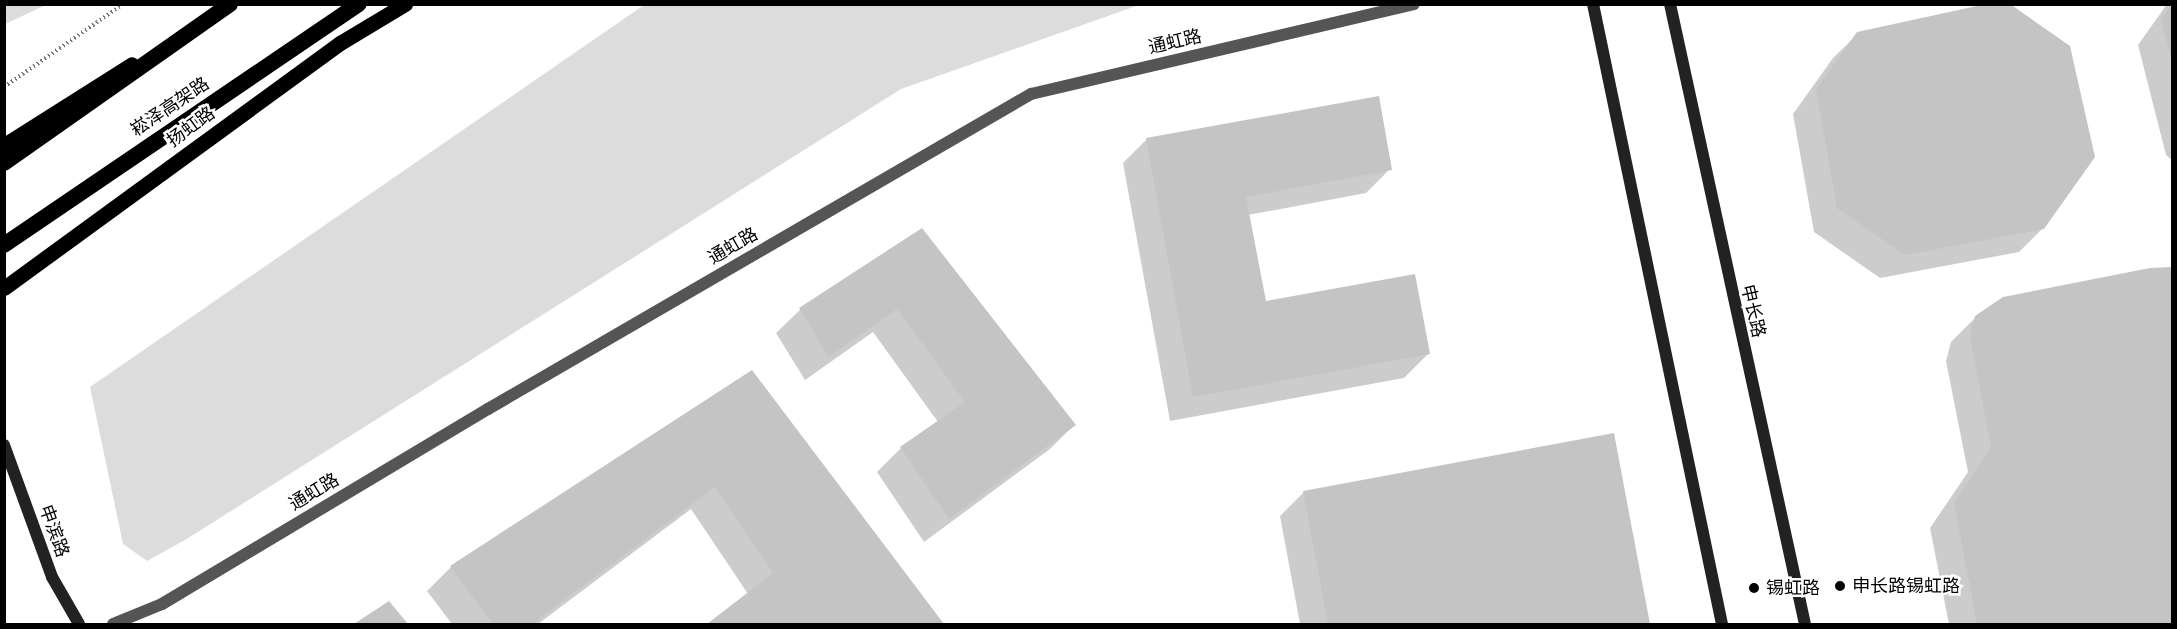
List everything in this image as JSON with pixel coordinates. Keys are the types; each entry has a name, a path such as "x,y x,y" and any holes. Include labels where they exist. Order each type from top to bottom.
{"highway":[{"path":"4,163 230,4"},
{"name":"崧泽高架路","path":"4,245 359,4"}],"main road":[{"path":"4,146 225,4"},
{"name":"扬虹路","path":"4,288 340,43 405,4"},
{"path":"1593,4 1722,624"},
{"name":"申长路","path":"1670,4 1805,624"},
{"name":"申滨路","path":"4,446 52,577 79,624"}],"street":[{"name":"通虹路","path":"113,624 162,604 508,397 1031,94 1414,4"}],"path":[{"path":"4,87 123,4"}],"shaded area":[{"path":"5,4 46,4 46,5 5,24"},
{"path":"644,5 1139,5 901,89 185,540 147,561 123,544 90,387"}],"building":[{"path":"1986,4 2010,4 2070,46 2095,157 2044,229 1905,255 1837,208 1816,89 1857,32"},
{"path":"2172,4 2172,61 2161,19"},
{"path":"1379,96 1392,170 1246,197 1266,301 1415,274 1430,354 1193,397 1146,138"},
{"path":"922,228 1076,425 949,519 900,447 965,402 897,309 829,357 799,308"},
{"path":"2172,267 2172,624 1977,624 1954,503 1991,447 1970,336 1975,316 2003,297 2150,268"},
{"path":"752,370 944,624 707,624 773,573 715,487 532,624 493,624 450,566"},
{"path":"1614,433 1650,624 1328,624 1303,491"},
{"path":"389,601 408,624 354,624"}],"place":[{"name":"申长路锡虹路","path":"1840,586"},
{"name":"锡虹路","path":"1754,588"}]}
